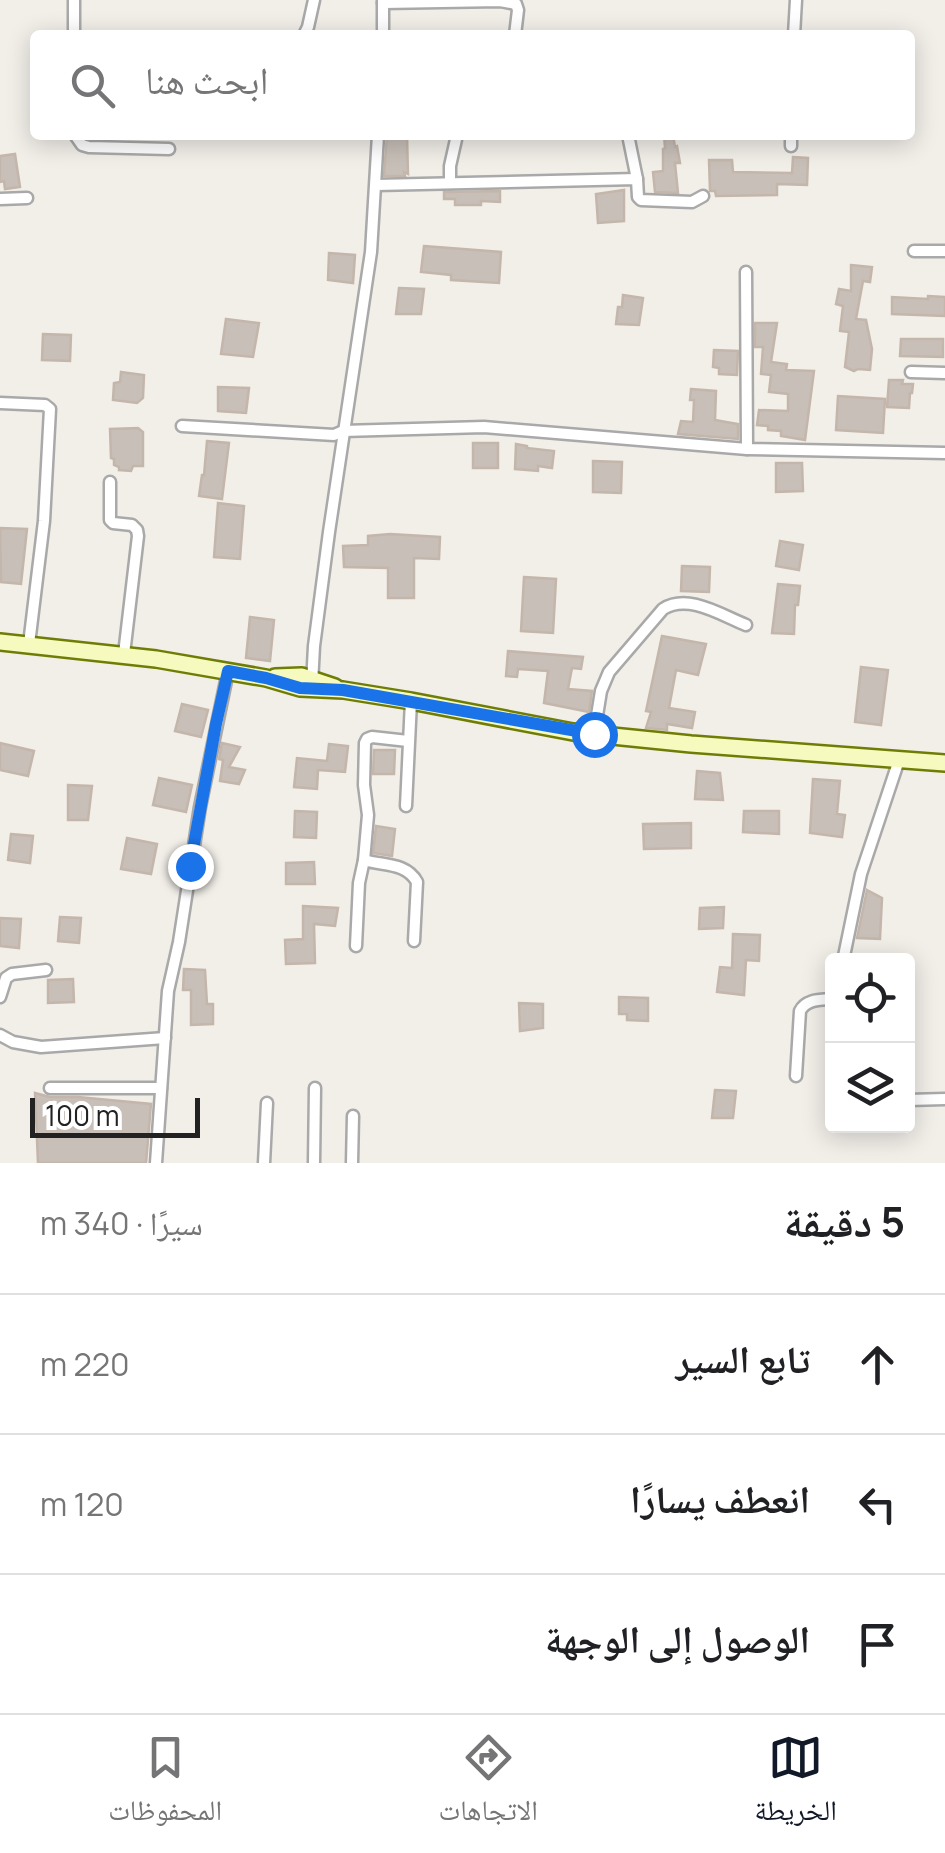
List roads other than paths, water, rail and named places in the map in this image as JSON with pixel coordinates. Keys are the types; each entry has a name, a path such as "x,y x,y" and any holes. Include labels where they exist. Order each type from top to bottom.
{"street":[{"path":"74,0 74,30"},
{"path":"305,30 314,0"},
{"path":"794,30 796,0"},
{"path":"383,30 383,1 516,4 516,30"},
{"path":"78,140 82,146 169,148"},
{"path":"306,683 371,252 378,140"},
{"path":"450,183 456,140"},
{"path":"629,140 638,197 655,202 692,202 703,196"},
{"path":"376,185 637,179"},
{"path":"0,199 27,198"},
{"path":"914,251 945,251"},
{"path":"746,272 747,449"},
{"path":"911,372 945,373"},
{"path":"0,403 44,405 50,409 44,522 30,644"},
{"path":"182,426 334,435 343,431 484,428 747,449 945,453"},
{"path":"110,482 110,520 132,525 138,536 124,654"},
{"path":"594,734 598,702 609,672 663,609 672,604 690,604 746,626"},
{"path":"0,642 124,654 594,734 945,763"},
{"path":"156,1163 168,991 228,671"},
{"path":"406,806 411,701"},
{"path":"356,946 368,814 365,742 372,737 408,741"},
{"path":"844,953 861,874 899,760"},
{"path":"364,860 413,874 414,941"},
{"path":"0,997 3,982 12,974 46,970"},
{"path":"796,1076 800,1012 805,1004 825,1000"},
{"path":"0,1035 13,1042 41,1047 165,1038"},
{"path":"50,1088 161,1088"},
{"path":"314,1163 315,1088"},
{"path":"915,1100 945,1099"},
{"path":"264,1163 267,1103"},
{"path":"352,1163 353,1116"}]}
